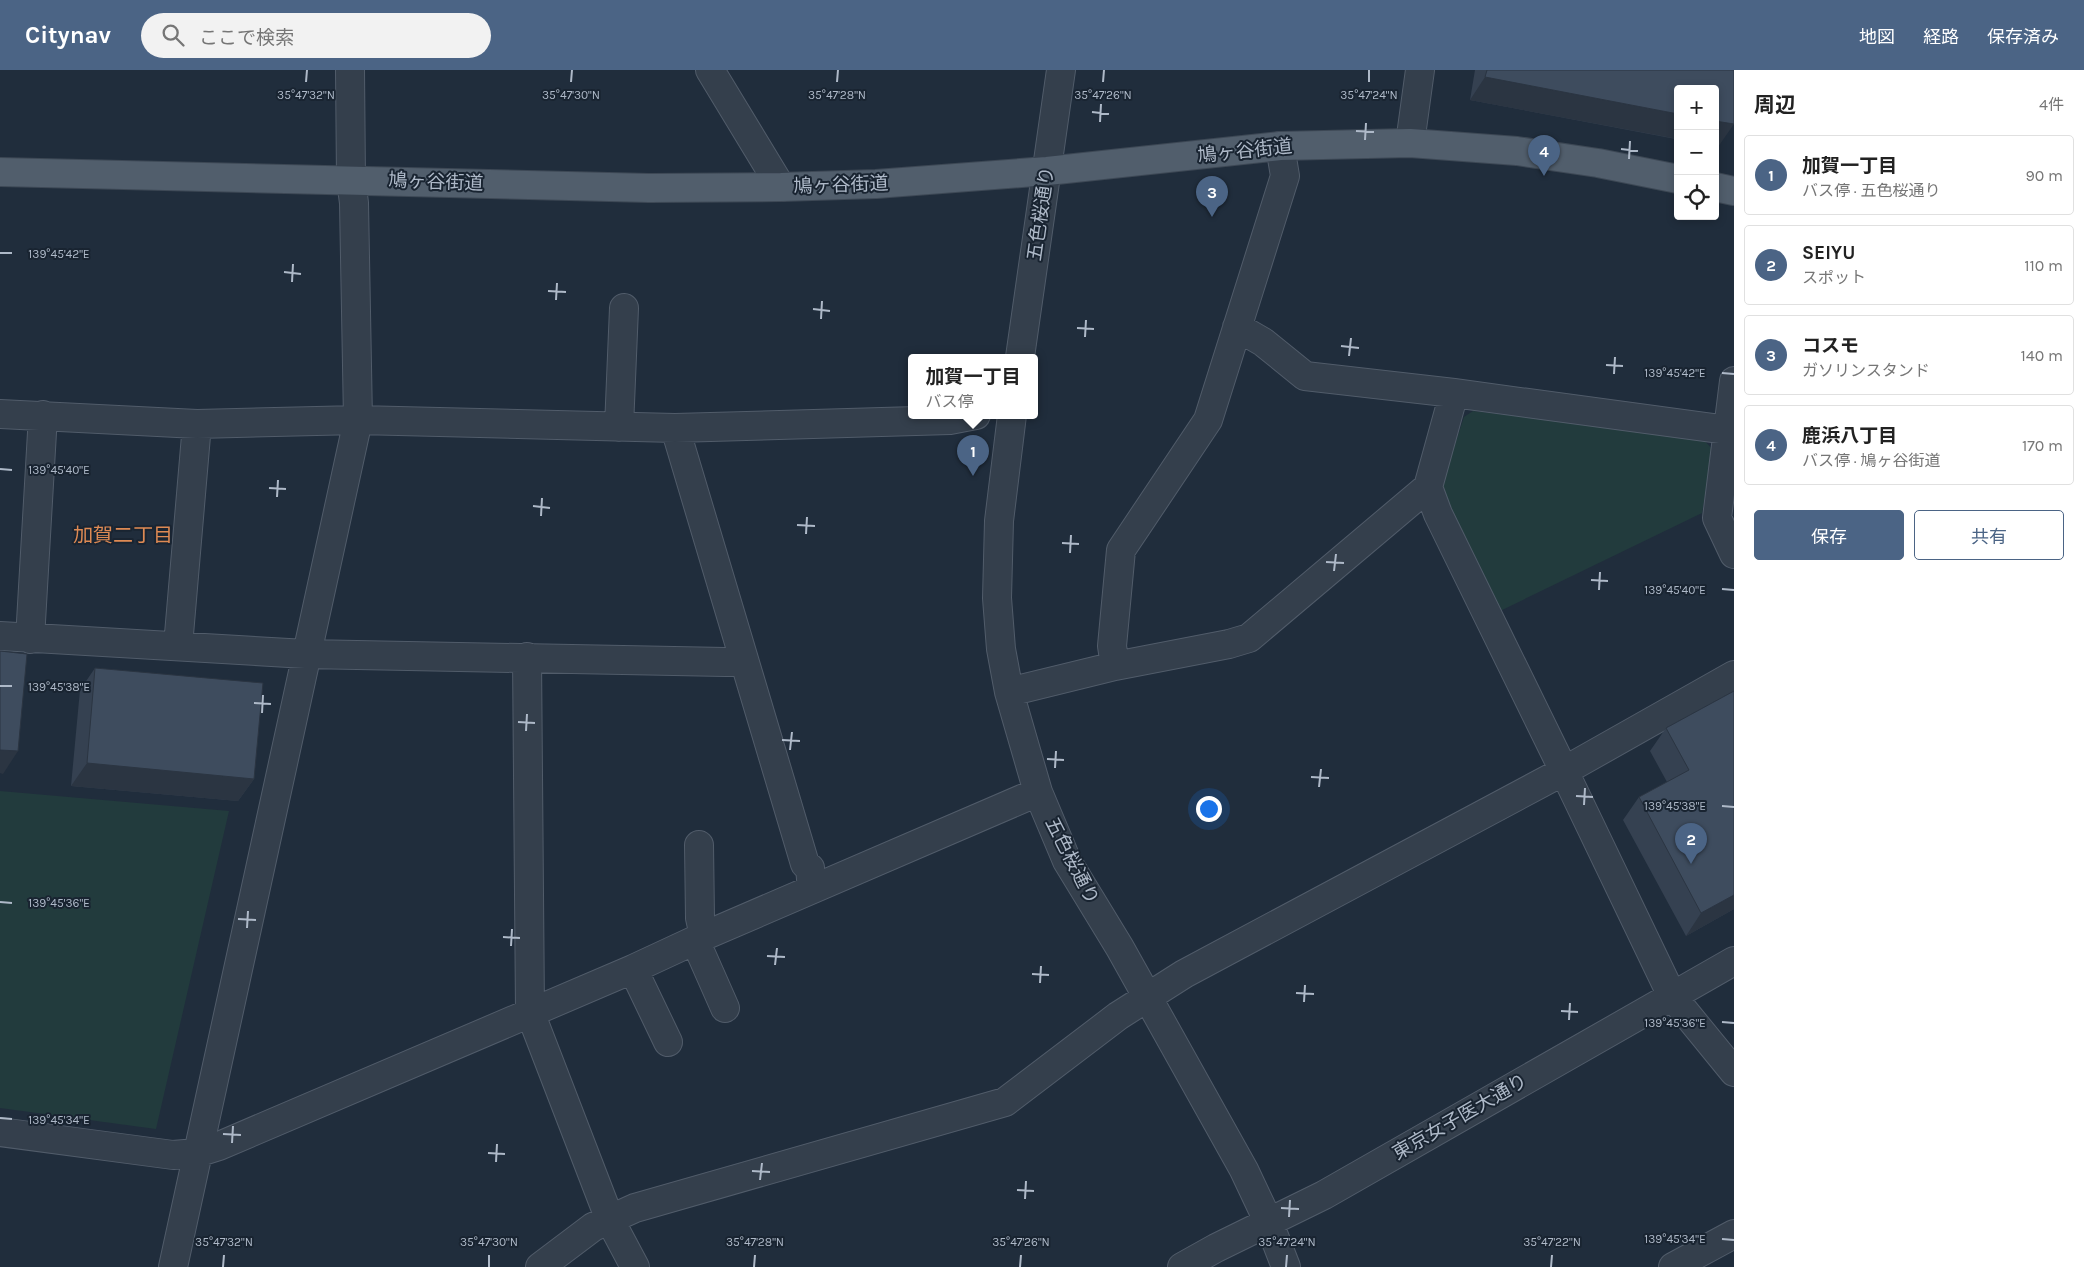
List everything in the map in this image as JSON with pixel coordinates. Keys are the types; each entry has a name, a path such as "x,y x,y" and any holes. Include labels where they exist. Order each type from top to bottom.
{"main road":[{"name":"鳩ヶ谷街道","path":"0,172 650,188 781,187 876,184 1047,171 1280,146 1410,142 1517,151 1598,163 1674,178"},
{"path":"1719,188 1734,191"}],"street":[{"path":"173,1267 196,1153 358,420 354,203 351,180 350,70"},
{"path":"710,70 781,187"},
{"name":"五色桜通り","path":"1020,354 1061,70"},
{"path":"1410,142 1420,70"},
{"path":"1115,666 1112,646 1121,550 1208,420 1284,176 1280,146"},
{"path":"619,427 624,308"},
{"path":"1237,327 1263,342 1305,376 1454,393 1731,431"},
{"path":"1734,381 1731,431 1717,518 1734,554"},
{"path":"1009,692 1115,666 1229,644 1249,638 1428,487 1454,393"},
{"path":"0,414 197,424 358,420 675,428 955,419"},
{"path":"30,639 43,415"},
{"name":"五色桜通り","path":"1012,420 999,521 997,598 1001,648 1009,692 1038,792 1067,861 1120,948 1244,1170 1269,1223 1286,1267"},
{"path":"178,646 197,424"},
{"path":"675,428 804,864 810,868 812,889"},
{"path":"1428,487 1438,514 1564,770 1672,996 1734,1072"},
{"path":"0,636 306,654 725,662 743,660"},
{"path":"527,658 530,1012 610,1220 635,1267"},
{"path":"540,1267 593,1227 635,1208 1005,1102 1118,1016 1184,974 1564,770 1734,675"},
{"path":"1,1137 173,1155 196,1153 244,1136 1038,792"},
{"path":"699,845 700,938 725,1008"},
{"name":"東京女子医大通り","path":"1182,1267 1216,1248 1324,1195 1734,961"},
{"path":"633,969 668,1042"},
{"path":"1673,1267 1734,1234"}],"green space":[{"path":"1473,411 1702,438 1713,450 1702,513 1500,611 1442,499 1442,484 1464,417"},
{"path":"0,791 229,811 156,1129 0,1108"}],"building":[{"path":"1487,70 1734,70 1734,124 1719,122 1719,85 1674,85 1674,113 1485,77"},
{"path":"0,651 27,654 18,751 0,750"},
{"path":"95,668 263,683 254,779 87,763"},
{"path":"1734,691 1734,895 1701,913 1639,797 1689,770 1666,728"}],"place":[{"name":"鹿浜八丁目","path":"1544,176"},
{"name":"コスモ","path":"1212,217"},
{"name":"加賀一丁目","path":"973,476"},
{"name":"SEIYU","path":"1691,864"}],"district":[{"name":"加賀二丁目","path":"123,535"}]}
